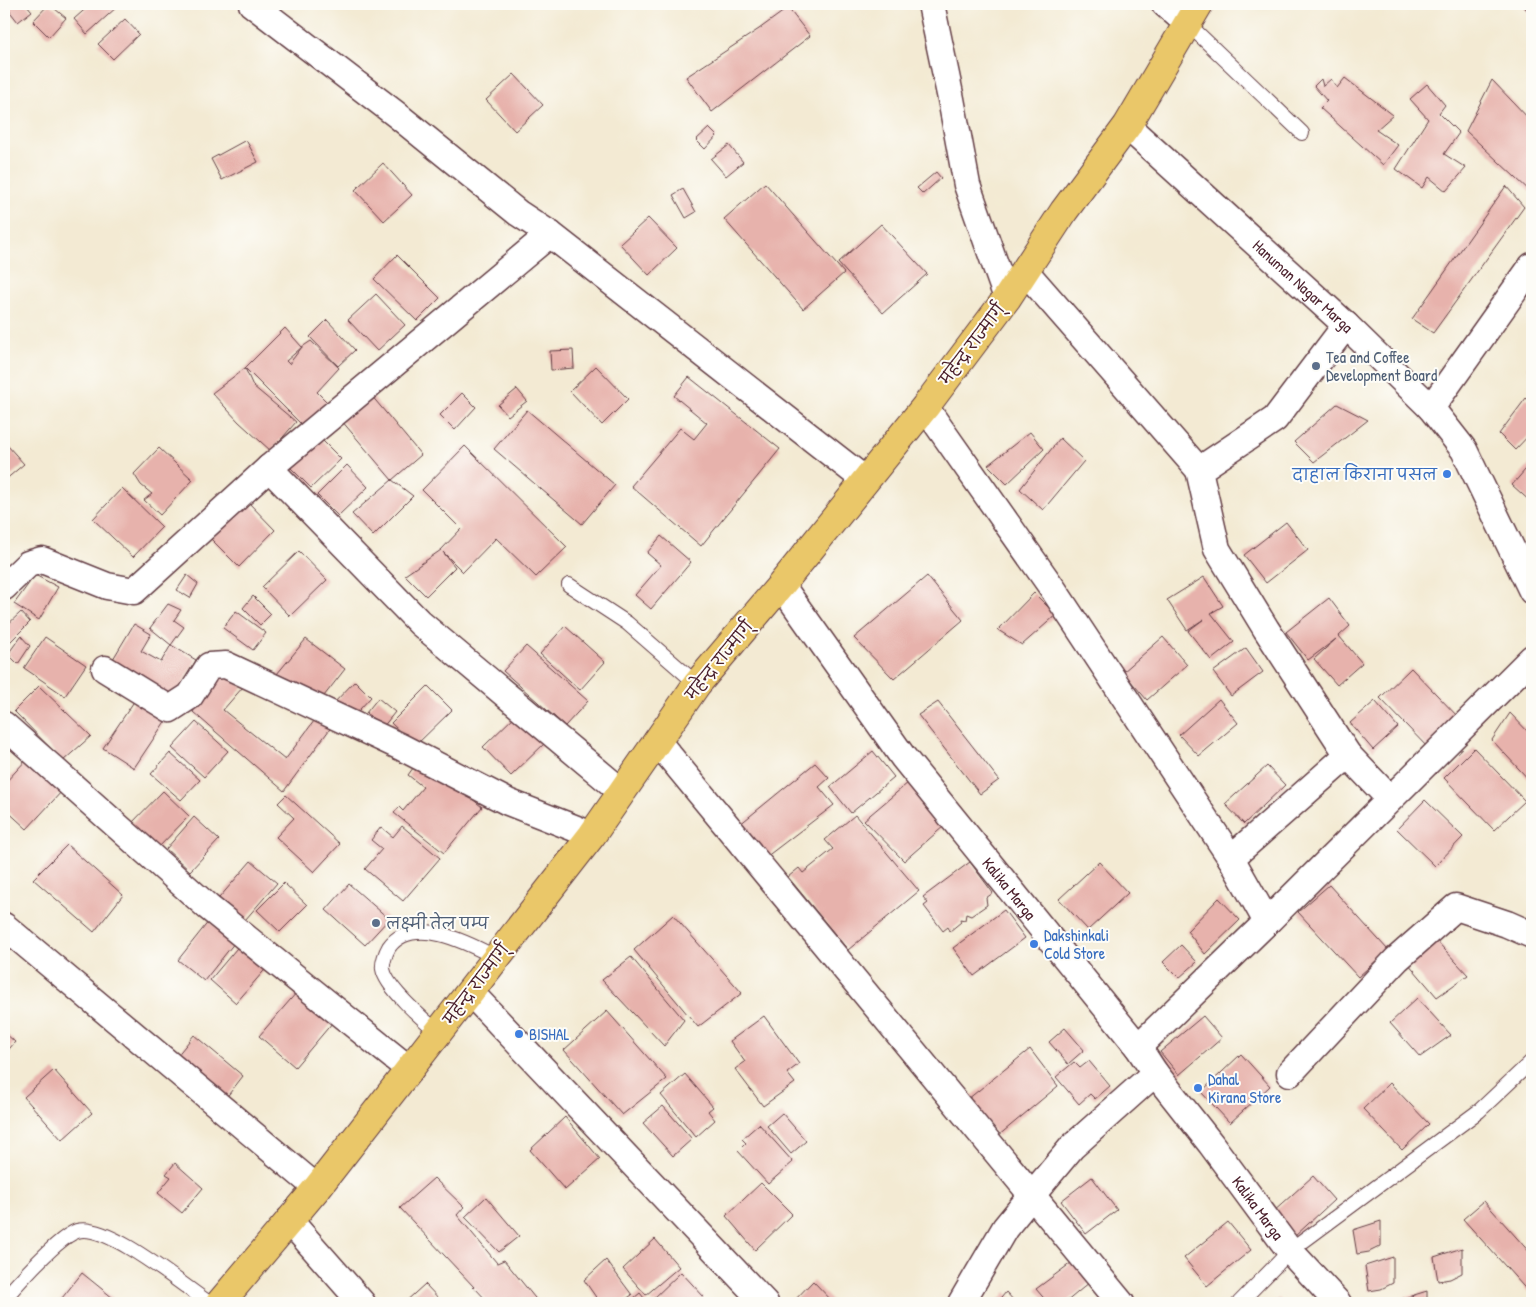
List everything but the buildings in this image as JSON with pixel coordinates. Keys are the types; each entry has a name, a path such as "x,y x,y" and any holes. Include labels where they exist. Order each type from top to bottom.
{"highway":[{"name":"महेन्द्र राज्मार्ग्","path":"220,1303 317,1188 439,1033 495,957 592,835 697,684 781,585 925,407 1007,298 1064,211 1127,126 1193,14"}],"street":[{"path":"252,4 397,115 518,213 550,234 865,480"},
{"path":"930,4 950,90 967,185 1007,298"},
{"path":"1165,4 1193,14"},
{"name":"Hanuman Nagar Marga","path":"1127,126 1346,325 1431,408 1464,450 1532,591"},
{"path":"4,587 28,564 42,560 107,586 134,591 269,468 550,234"},
{"path":"1431,408 1532,266"},
{"path":"1024,271 1198,470 1217,549 1266,629 1348,755 1390,799"},
{"path":"1198,470 1275,419 1346,325"},
{"path":"925,407 1053,588 1231,858 1267,922"},
{"path":"269,468 420,623 622,792"},
{"name":"Kalika Marga","path":"781,585 903,757 1138,1047 1155,1073 1211,1144 1290,1251 1338,1303"},
{"path":"1138,1047 1468,724 1532,658"},
{"path":"104,669 170,709 190,696 209,666 226,665 401,747 508,802 592,835"},
{"path":"4,725 208,907 410,1070"},
{"path":"657,741 1121,1303"},
{"path":"1231,858 1348,755"},
{"path":"1290,1072 1397,959 1456,907 1507,924 1532,935"},
{"path":"4,926 317,1188"},
{"path":"470,992 765,1303"},
{"path":"961,1303 1005,1228 1072,1147 1155,1073"},
{"path":"289,1220 362,1303"}],"lane":[{"path":"1193,14 1302,133"},
{"path":"569,585 627,623 697,684"},
{"path":"439,1033 407,1004 386,975 383,968 386,951 394,940 419,932 429,933 462,940 495,957"},
{"path":"1532,935 1532,946"},
{"path":"1239,1303 1290,1251 1479,1111 1532,1061"},
{"path":"4,1299 41,1259 75,1232 86,1230 98,1231 133,1250 209,1303"}],"place":[{"name":"Tea and Coffee Development Board","path":"1316,366"},
{"name":"दाहाल किराना पसल","path":"1447,474"},
{"name":"लक्ष्मी तेल पम्प","path":"376,923"},
{"name":"Dakshinkali Cold Store","path":"1034,944"},
{"name":"BISHAL","path":"519,1034"},
{"name":"Dahal Kirana Store","path":"1198,1088"}]}
